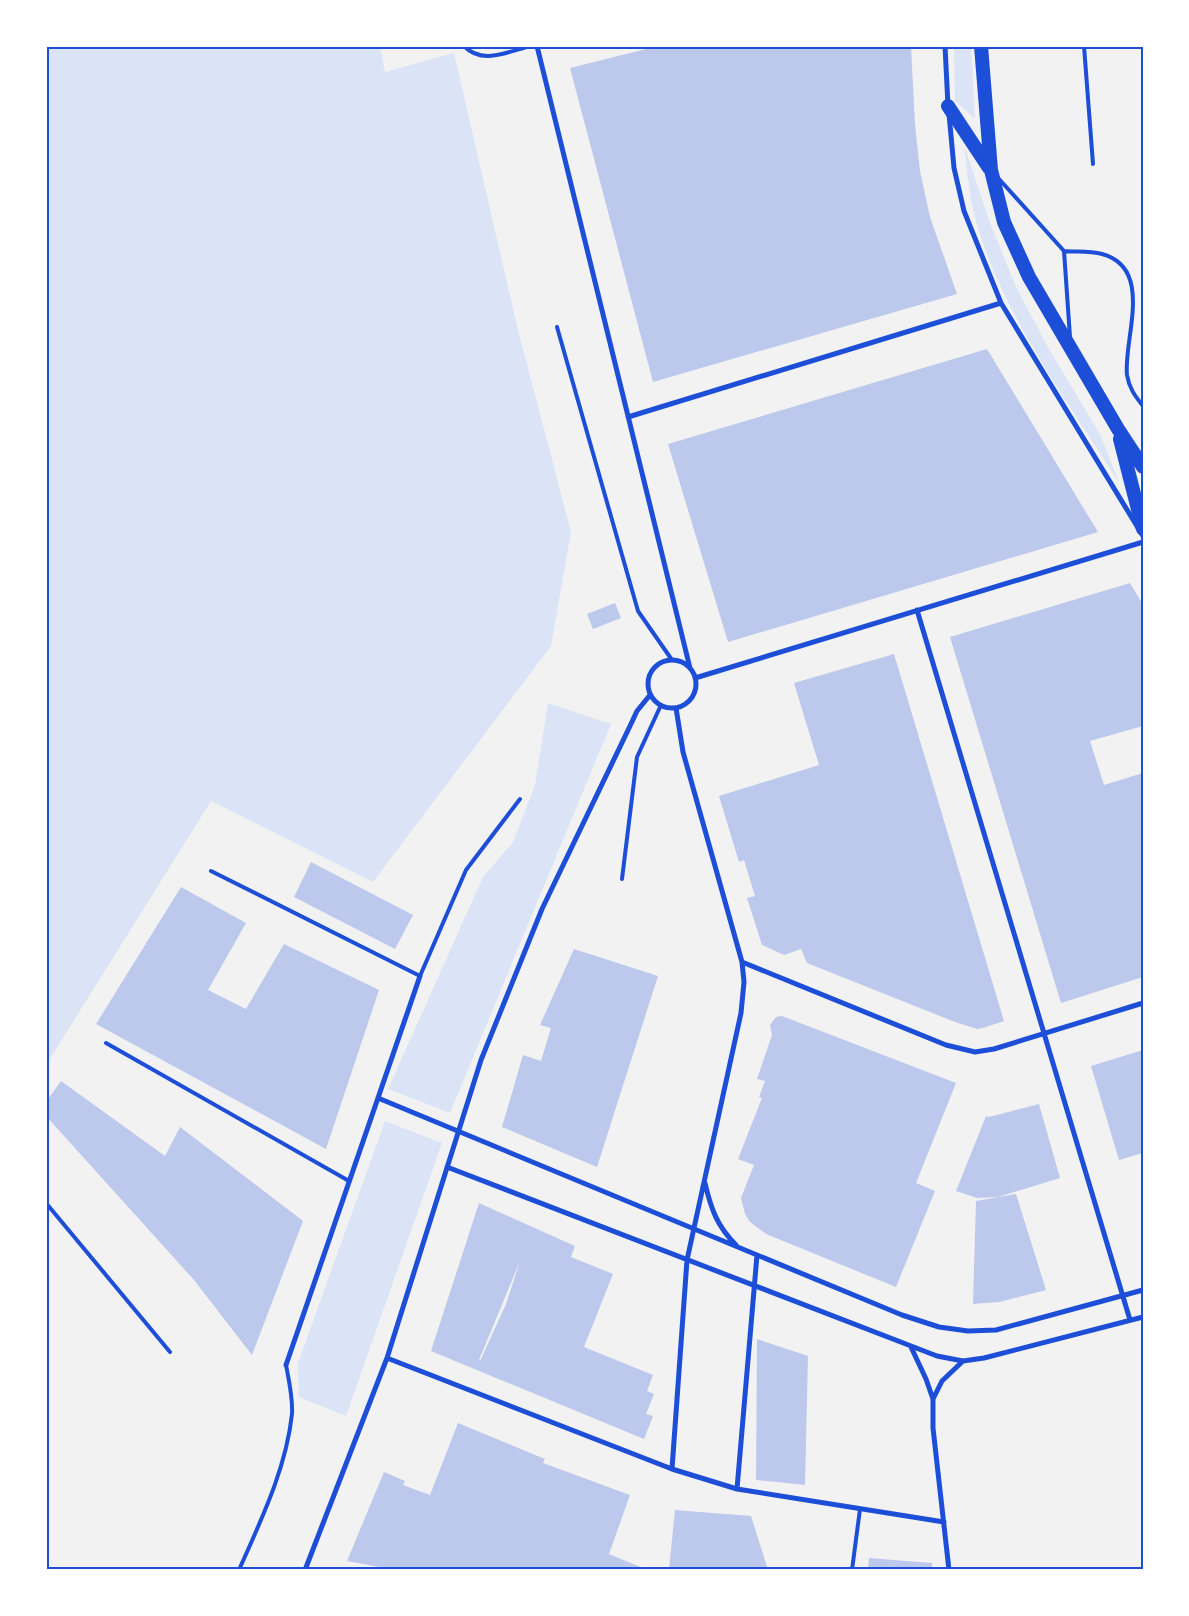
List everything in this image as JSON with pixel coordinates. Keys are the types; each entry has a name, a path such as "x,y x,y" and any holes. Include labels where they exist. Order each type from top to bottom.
{"highway":[{"path":"981,46 990,170 1004,222 1016,251 1070,348 1143,467"},
{"path":"948,106 990,170"},
{"path":"1118,429 1143,529"}],"street":[{"path":"537,46 690,668 695,678 694,694 690,700 676,708 661,705 650,695 648,679 650,672 662,661 672,660 684,663 690,668"},
{"path":"945,46 954,168 964,211 1000,303 1143,536"},
{"path":"628,417 1000,303"},
{"path":"695,678 1143,542"},
{"path":"917,610 1130,1320"},
{"path":"305,1570 387,1358 481,1060 542,909 637,711 650,695"},
{"path":"672,1468 687,1260 741,1013 744,989 742,962 683,752 676,708"},
{"path":"742,962 960,1050 975,1052 994,1049 1143,1003"},
{"path":"286,1365 420,976"},
{"path":"378,1098 902,1315 938,1326 968,1331 996,1330 1143,1290"},
{"path":"447,1167 937,1356 963,1361 984,1358 1143,1317"},
{"path":"704,1181 711,1210 718,1223 738,1247"},
{"path":"737,1490 757,1255"},
{"path":"910,1346 926,1379 932,1399 933,1428 949,1570"},
{"path":"387,1358 672,1468 737,1490 944,1522"},
{"path":"932,1399 942,1381 963,1361"}],"lane":[{"path":"464,46 472,54 486,57 530,46"},
{"path":"1084,46 1094,164"},
{"path":"990,170 1064,251 1070,348"},
{"path":"1064,251 1103,254 1118,262 1127,272 1134,298 1127,374 1131,390 1143,406"},
{"path":"557,327 638,611 672,660"},
{"path":"622,879 637,757 661,705"},
{"path":"212,871 420,976 466,870 520,799"},
{"path":"106,1043 350,1181"},
{"path":"46,1203 170,1352"},
{"path":"239,1570 268,1504 284,1456 292,1414 286,1365"},
{"path":"852,1570 860,1509"}],"shaded area":[{"path":"46,46 380,46 385,72 454,53 518,330 571,532 551,646 373,882 211,801 46,1065"},
{"path":"954,46 971,46 975,119 955,101"},
{"path":"964,145 989,220 1016,287 1049,349 1101,436 1119,483 1035,350 1015,316 998,280 983,245 973,209"},
{"path":"548,703 611,724 450,1113 388,1089 483,877 513,842 535,785"},
{"path":"385,1121 442,1143 346,1416 299,1397 298,1363"}],"building":[{"path":"658,46 911,46 915,125 920,171 930,217 957,294 653,382 570,68"},
{"path":"987,349 1098,532 728,642 668,444"},
{"path":"1130,583 1143,605 1143,726 1090,741 1104,785 1143,773 1143,977 1061,1003 950,637"},
{"path":"615,603 621,618 593,629 587,614"},
{"path":"894,654 1004,1021 983,1028 977,1029 955,1022 807,963 801,949 784,955 762,945 747,898 755,896 744,860 739,862 719,796 819,765 794,683"},
{"path":"311,862 413,915 395,949 294,897"},
{"path":"181,887 246,923 208,990 246,1009 284,944 379,990 326,1149 96,1024"},
{"path":"574,949 658,976 597,1167 502,1127 523,1055 541,1061 551,1028 540,1025"},
{"path":"782,1016 956,1083 916,1183 935,1191 896,1287 766,1234 750,1222 745,1214 741,1198 754,1165 738,1159 762,1098 759,1097 765,1081 757,1079 772,1035 770,1025 776,1017"},
{"path":"1143,1050 1143,1153 1119,1160 1091,1066"},
{"path":"61,1081 165,1156 180,1127 303,1221 252,1355 194,1280 46,1116 46,1102"},
{"path":"1039,1104 1060,1178 998,1197 977,1198 956,1191 986,1116 989,1117"},
{"path":"1016,1194 1046,1290 999,1302 973,1304 976,1201"},
{"path":"479,1203 575,1246 571,1257 613,1274 584,1347 653,1375 647,1391 654,1394 646,1414 653,1416 644,1439 431,1351","holes":["520,1261 506,1304 480,1361"]},
{"path":"757,1339 808,1356 805,1485 756,1480"},
{"path":"458,1423 545,1459 543,1463 630,1495 609,1554 648,1570 395,1570 347,1561 384,1472 405,1481 403,1485 430,1495"},
{"path":"675,1510 751,1516 768,1570 669,1570"},
{"path":"869,1558 932,1563 932,1570 868,1570"}]}
